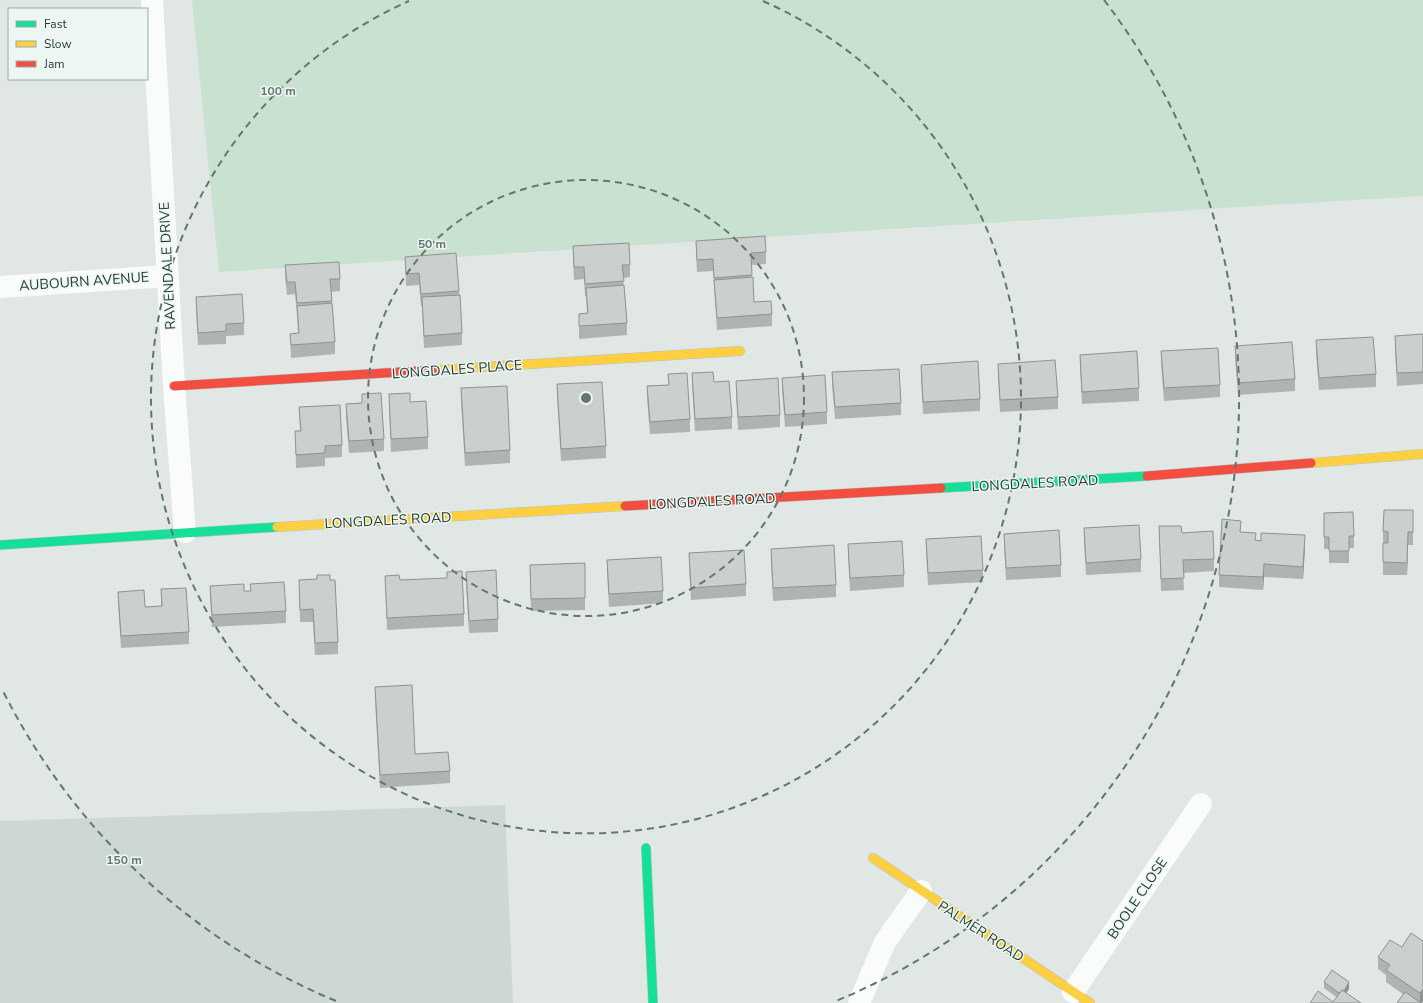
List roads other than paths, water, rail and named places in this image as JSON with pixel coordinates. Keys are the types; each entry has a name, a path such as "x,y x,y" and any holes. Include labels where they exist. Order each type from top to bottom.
{"main road":[{"name":"LONGDALES PLACE","path":"174,386 740,351"},
{"name":"LONGDALES ROAD","path":"0,545 185,532 1120,478 1423,454"},
{"path":"646,848 653,1003"},
{"name":"PALMER ROAD","path":"873,858 1082,997"}],"street":[{"name":"RAVENDALE DRIVE","path":"152,0 167,276 185,532"},
{"name":"AUBOURN AVENUE","path":"0,287 167,276"},
{"name":"BOOLE CLOSE","path":"1082,997 1201,804"},
{"path":"859,1003 885,942 921,891"}]}
